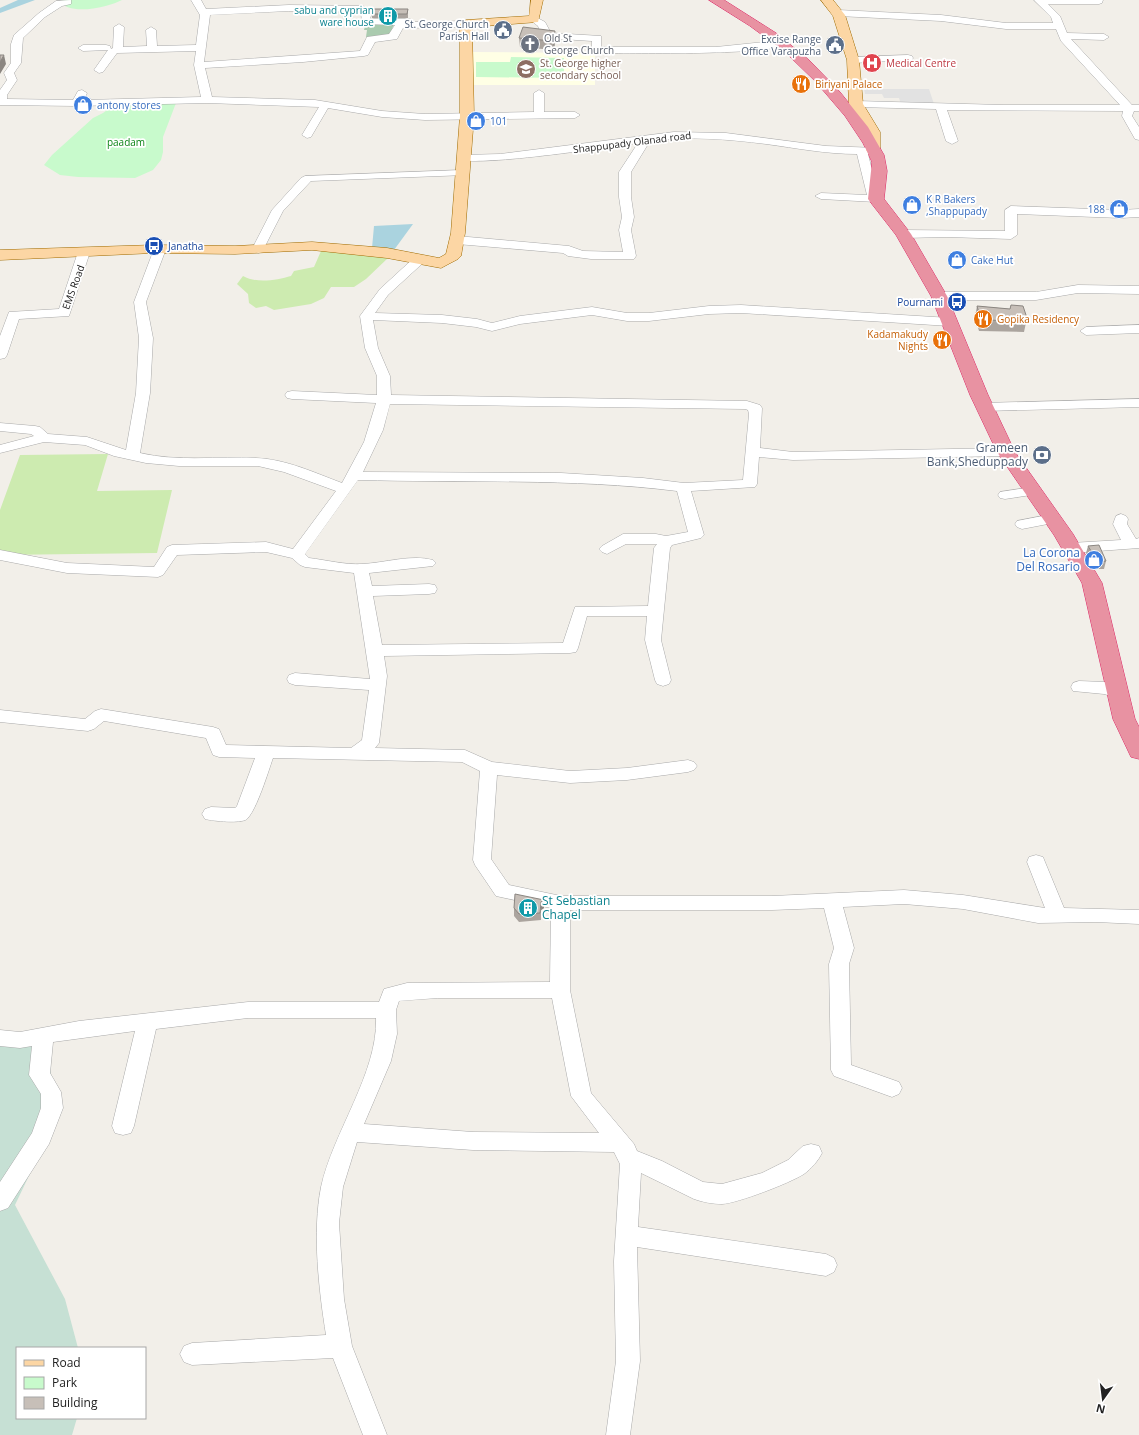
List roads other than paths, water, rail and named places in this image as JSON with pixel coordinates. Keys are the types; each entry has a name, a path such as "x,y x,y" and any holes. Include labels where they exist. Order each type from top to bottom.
{"highway":[{"path":"715,0 784,43 829,86 867,136 868,151 879,163 876,199 903,234 939,296 984,407 1006,452 1052,519 1092,583 1124,720 1139,751"}],"main road":[{"path":"0,255 160,250 258,249 312,246 387,253 441,263 453,256 457,240 467,116 466,24 534,19 537,0"},
{"path":"827,0 838,13 853,60 856,104 873,132 868,151"}],"street":[{"path":"196,0 205,15 199,65 207,100"},
{"path":"1040,1 1099,1"},
{"path":"1040,1 1055,16 1062,31 1094,71 1134,108"},
{"path":"68,2 59,3 42,15 18,37 15,59 16,63 5,77 12,80 2,95 0,102 79,98 207,100 325,105 404,116 425,117 574,115"},
{"path":"203,12 288,8 363,9 367,12 365,22 407,22 428,25"},
{"path":"838,13 941,18 1104,37"},
{"path":"534,19 542,24 546,34 549,36 597,38 596,49 604,50 698,51 748,48 784,43"},
{"path":"199,65 303,59 364,53 371,39 393,37 398,27 401,25 466,24"},
{"path":"98,70 113,49 119,27"},
{"path":"151,30 152,50"},
{"path":"83,48 152,50 200,48"},
{"path":"853,60 908,58"},
{"path":"539,93 539,115"},
{"path":"856,104 1134,108"},
{"path":"307,135 325,105"},
{"path":"940,106 952,141"},
{"path":"1134,108 1127,116 1139,137"},
{"name":"Shappupady Olanad road","path":"463,158 500,157 546,152 674,135 726,136 819,148 868,151"},
{"path":"457,240 569,250 568,252 572,253 630,256 625,230 628,217 625,197 625,172 646,139"},
{"path":"258,249 278,210 305,180 309,178 462,173"},
{"path":"820,196 876,199"},
{"path":"903,234 947,233 1011,235 1011,210 1121,214 1139,213"},
{"path":"132,456 143,393 146,338 140,302 160,250"},
{"name":"EMS Road","path":"1,349 14,315 64,313 84,252"},
{"path":"297,555 354,476 372,438 384,398 384,381 381,368 373,352 366,316 384,292 420,259"},
{"path":"939,296 1036,296 1078,289 1139,290"},
{"path":"366,316 442,319 478,323 492,327 520,320 592,311 627,317 649,317 684,312 741,309 950,322"},
{"path":"1086,331 1139,329"},
{"path":"292,395 338,399 384,398 657,406 746,405 756,408 750,484 684,487 653,482 579,478 418,478 354,476"},
{"path":"984,407 1139,403"},
{"path":"0,444 4,427 35,430 44,438"},
{"path":"0,449 44,438 87,441 132,456 179,462 258,462 288,468 345,489"},
{"path":"753,452 793,456 972,454 1006,452"},
{"path":"607,549 623,539 656,539 666,541 696,535 684,495 684,487"},
{"path":"1005,495 1033,491"},
{"path":"1022,524 1052,519"},
{"path":"1121,519 1120,524 1135,543"},
{"path":"663,680 653,640 662,548 666,541"},
{"path":"1071,548 1135,543"},
{"path":"0,555 67,568 158,572 172,550 192,549 266,547 297,555 305,562 362,569 428,563"},
{"path":"356,754 370,743 379,676 362,569"},
{"path":"365,591 429,589"},
{"path":"375,651 570,648 581,611 655,611"},
{"path":"295,679 378,685"},
{"path":"1079,688 1105,688 1118,692"},
{"path":"0,716 88,725 101,715 213,733 219,751 465,756 489,768 570,777 627,774 688,766"},
{"path":"211,814 240,815 245,809 266,753"},
{"path":"489,768 482,860 503,891 562,903 772,903 904,897 962,902 1038,916 1058,917 1096,915 1139,917"},
{"path":"1036,862 1058,917"},
{"path":"832,901 844,948 839,964 841,1070 892,1088"},
{"path":"562,903 560,990 580,1096 624,1151 631,1164 625,1261 628,1361 618,1435"},
{"path":"375,1435 340,1346 332,1299 328,1223 332,1186 350,1132 381,1061 387,1034 386,1010 391,995 407,991 560,990"},
{"path":"0,1038 20,1040 43,1037 79,1029 248,1010 386,1010"},
{"path":"123,1126 148,1021"},
{"path":"0,1201 41,1137 52,1108 50,1092 39,1075 43,1037"},
{"path":"350,1132 473,1142 624,1151 677,1181 702,1192 722,1194 766,1181 796,1167 811,1153"},
{"path":"626,1235 826,1265"},
{"path":"192,1354 340,1346"}],"water":[{"path":"18,0 35,0 0,13 0,8"},
{"path":"413,224 394,250 372,248 374,226"}],"place":[{"name":"sabu and cyprian ware house","path":"388,16"},
{"name":"St. George Church Parish Hall","path":"503,30"},
{"name":"Old St George Church","path":"530,44"},
{"name":"Excise Range Office Varapuzha","path":"835,45"},
{"name":"Medical Centre","path":"872,63"},
{"name":"St. George higher secondary school","path":"526,69"},
{"name":"Biriyani Palace","path":"801,84"},
{"name":"antony stores","path":"83,105"},
{"name":"101","path":"476,121"},
{"name":"K R Bakers ,Shappupady","path":"912,205"},
{"name":"188","path":"1119,209"},
{"name":"Janatha","path":"154,246"},
{"name":"Cake Hut","path":"957,260"},
{"name":"Pournami","path":"957,302"},
{"name":"Gopika Residency","path":"983,319"},
{"name":"Kadamakudy Nights","path":"942,340"},
{"name":"Grameen Bank,Sheduppady","path":"1042,455"},
{"name":"La Corona Del Rosario","path":"1094,560"},
{"name":"St Sebastian Chapel","path":"528,908"}],"park label":[{"name":"paadam","path":"126,142"}]}
